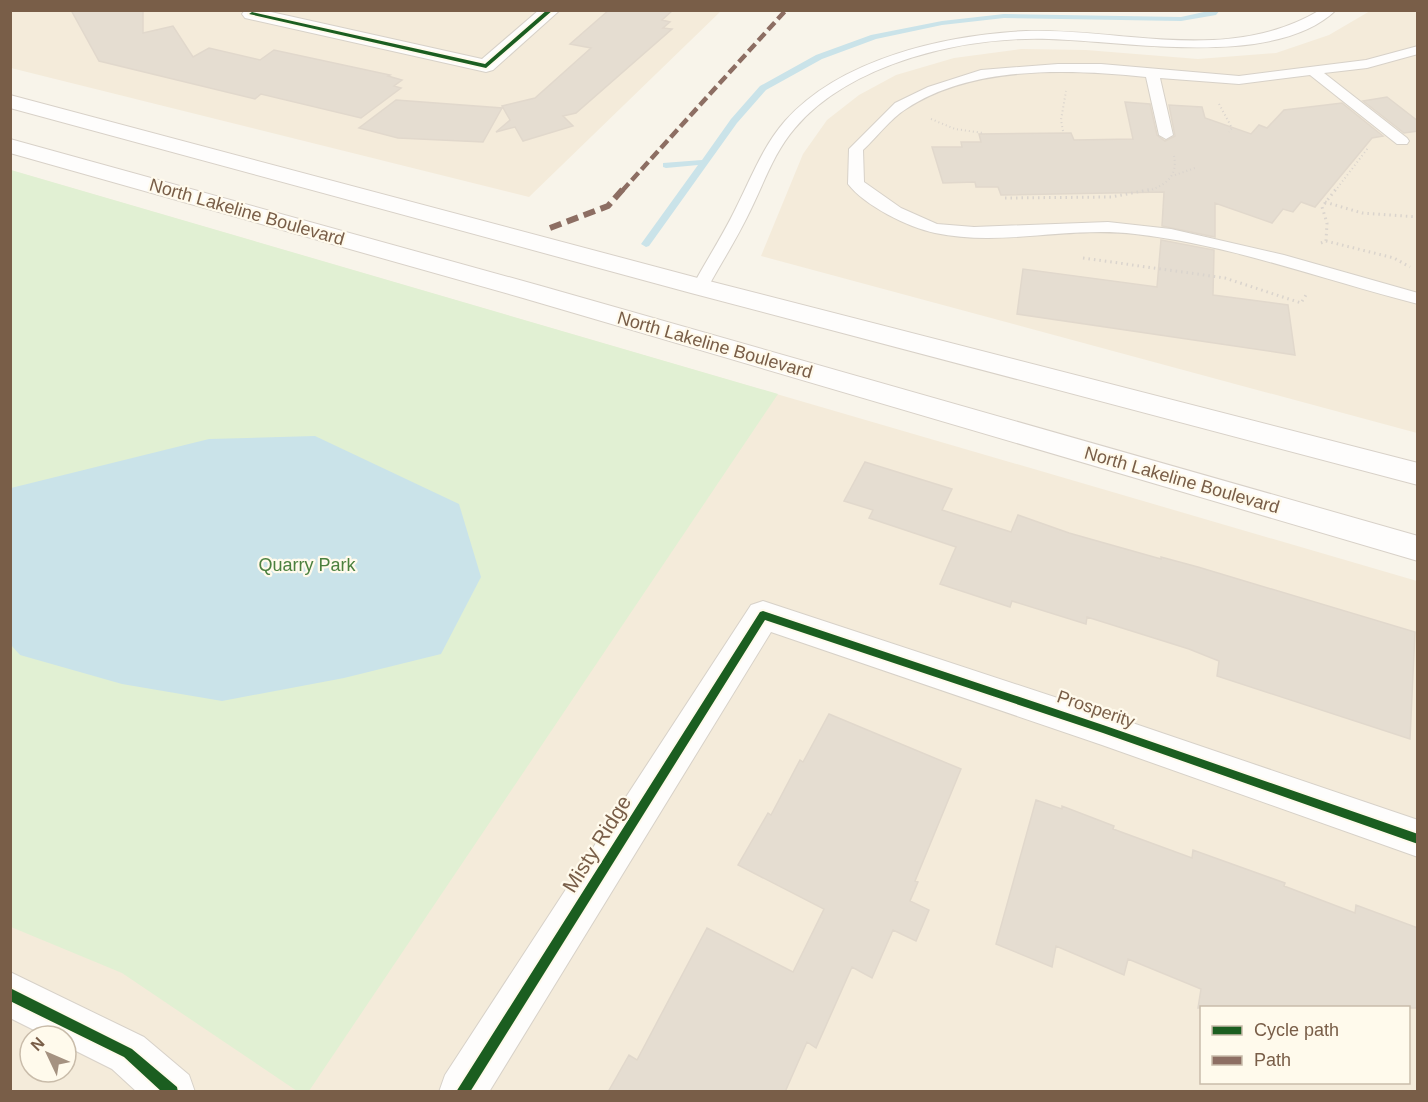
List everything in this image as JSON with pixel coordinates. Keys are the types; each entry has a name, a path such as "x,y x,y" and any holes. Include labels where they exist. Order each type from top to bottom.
{"main road":[{"path":"252,14 486,66 551,10"},
{"path":"10,101 700,287 1418,474"},
{"name":"North Lakeline Boulevard","path":"10,146 543,295 1418,549"},
{"name":"Prosperity","path":"763,615 1103,729 1418,839"},
{"name":"Misty Ridge","path":"462,1092 763,615"},
{"path":"10,994 129,1053 172,1092"}],"lane":[{"path":"700,287 780,138 798,116 831,90 860,72 898,56 995,37 1046,34 1185,45 1237,42 1293,30 1330,10"},
{"path":"1418,50 1367,64 1239,80 1101,68 1058,68 981,74 933,90 900,106 856,149 856,184 895,212 924,225 969,234 1057,228 1133,228 1186,236 1265,254 1418,299"},
{"path":"1314,72 1402,141"},
{"path":"1152,74 1166,135"}],"path":[{"path":"1058,68 1067,100 1060,115 1063,131"},
{"path":"900,106 955,129 983,133"},
{"path":"1166,135 1176,163 1174,175"},
{"path":"1005,198 1125,195 1151,190 1166,184 1174,175 1195,168"},
{"path":"1325,202 1362,213 1418,217"},
{"path":"1326,241 1394,258 1416,270"}],"shaded area":[{"path":"11,11 721,11 529,197 11,68"},
{"path":"1370,11 1417,11 1417,433 761,256 803,154 827,120 859,95 896,75 954,58 1021,49 1086,50 1198,59 1276,53 1329,35"},
{"path":"10,170 1417,581 1417,1091 11,1091"}],"green space":[{"name":"Quarry Park","path":"11,170 778,394 309,1091 297,1091 122,973 11,927"}],"water":[{"path":"315,436 459,504 481,577 441,654 344,678 222,701 122,684 20,655 11,645 11,488 209,439"}],"building":[{"path":"71,10 143,10 143,33 173,26 193,57 209,48 260,60 274,50 390,75 388,76 402,80 394,86 401,88 361,118 261,94 255,99 99,61"},
{"path":"609,10 673,10 662,20 670,22 663,28 672,29 576,113 563,116 573,126 523,141 515,127 496,132 510,120 502,106 535,98 591,48 570,44"},
{"path":"1387,97 1418,121 1418,131 1404,133 1363,101"},
{"path":"396,100 502,108 483,142 398,138 359,128"},
{"path":"1125,102 1150,104 1157,135 1165,141 1175,136 1169,105 1202,107 1205,118 1251,134 1259,125 1267,128 1284,110 1342,103 1383,136 1372,138 1315,207 1301,202 1293,212 1283,209 1272,223 1215,203 1215,237 1162,226 1164,192 1001,195 998,187 976,187 975,182 943,183 932,147 962,147 961,142 981,142 979,134 1071,133 1074,140 1133,139"},
{"path":"1161,240 1214,250 1213,295 1288,305 1295,355 1017,314 1023,269 1157,287"},
{"path":"865,462 952,489 942,510 1011,532 1018,515 1069,533 1198,567 1415,632 1410,739 1217,676 1219,661 1189,649 1087,617 1086,624 1012,601 1010,607 940,584 956,547 869,518 873,510 844,501"},
{"path":"829,714 961,769 915,881 918,882 910,901 929,910 916,941 893,930 872,978 852,967 816,1048 807,1042 785,1092 608,1092 629,1055 637,1060 707,928 793,972 824,909 738,865 768,813 771,815 800,760 803,762"},
{"path":"1036,800 1062,809 1062,806 1114,826 1113,829 1192,858 1193,850 1285,883 1284,886 1355,913 1356,905 1418,928 1418,1008 1410,1008 1410,1006 1200,1006 1198,1008 1201,989 1128,959 1124,975 1056,946 1052,967 996,944"}],"waterway":[{"path":"705,162 734,121 763,88 819,57 874,37 942,23 1004,16 1181,19 1214,14 1217,10"},
{"path":"646,244 705,162"},
{"path":"666,165 705,162"}],"marked path":[{"path":"550,228 608,206 786,10"}],"cycle path":[{"path":"252,14 486,66 551,10"},
{"path":"462,1092 763,615 1103,729 1418,839"},
{"path":"10,994 128,1053 172,1092"}]}
